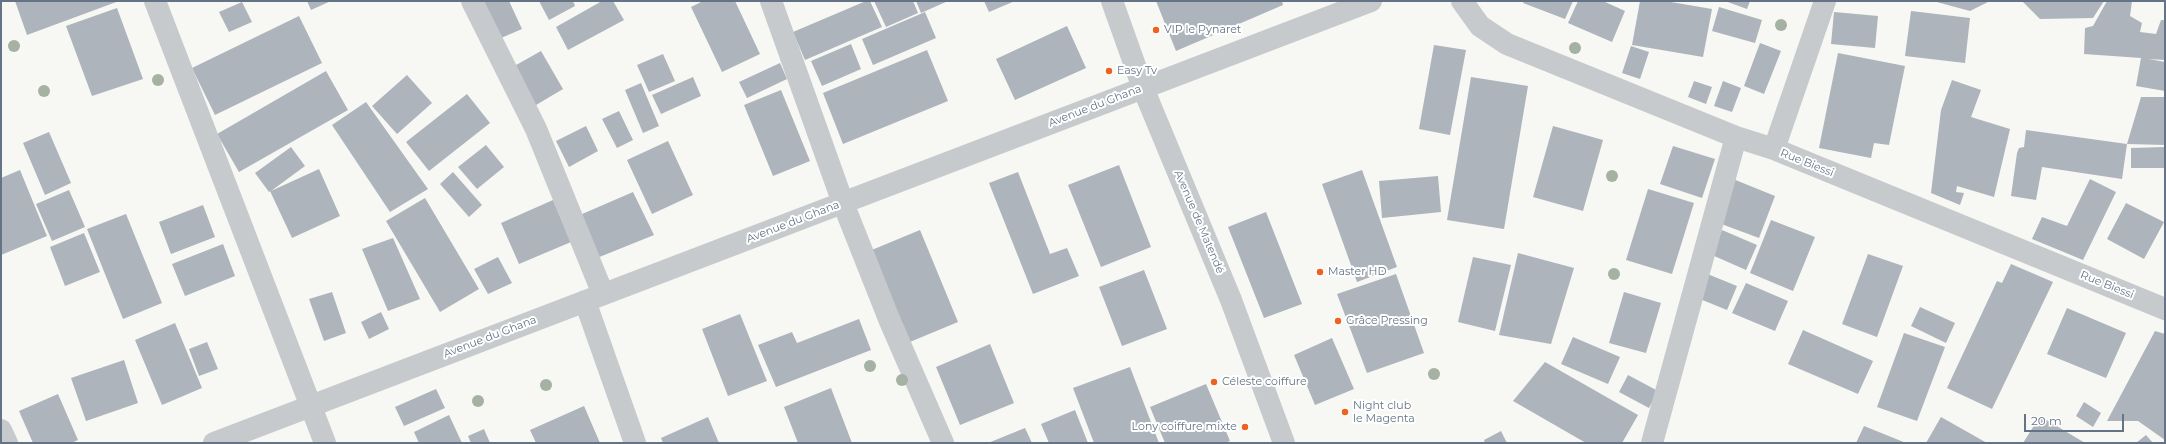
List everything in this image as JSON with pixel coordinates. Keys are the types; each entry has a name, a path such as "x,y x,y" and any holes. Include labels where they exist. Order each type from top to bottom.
{"street":[{"path":"155,1 325,443"},
{"path":"472,1 536,129 594,298 635,443"},
{"path":"770,1 843,203 889,319 943,443"},
{"name":"Avenue de Matendé","path":"1112,1 1143,88 1231,300 1284,443"},
{"name":"Avenue du Ghana","path":"214,443 1371,1"},
{"name":"Rue Biessi","path":"1462,1 1480,26 1507,44 1736,136 1774,149 2165,309"},
{"path":"1774,149 1824,1"},
{"path":"1652,443 1736,136"},
{"path":"1,430 7,443"}],"building":[{"path":"15,1 119,1 27,35"},
{"path":"307,1 331,1 311,10"},
{"path":"475,1 509,1 522,29 494,41"},
{"path":"539,1 573,1 575,6 549,20"},
{"path":"602,1 613,1 624,20 568,50 556,27"},
{"path":"703,1 735,1 760,54 722,72 691,7"},
{"path":"866,1 870,1 882,27 805,60 793,32"},
{"path":"874,1 913,1 918,13 886,27"},
{"path":"916,1 948,1 921,13"},
{"path":"984,1 1015,1 989,12"},
{"path":"1156,1 1282,1 1283,5 1176,51"},
{"path":"1524,1 1573,1 1565,19 1523,3"},
{"path":"1578,1 1603,1 1625,11 1612,42 1568,23"},
{"path":"1640,1 1665,1 1712,9 1703,57 1632,45"},
{"path":"1725,1 1750,1 1747,9"},
{"path":"1933,1 1990,1 1970,11"},
{"path":"2022,1 2104,1 2093,18 2040,19"},
{"path":"2107,1 2132,1 2130,16 2142,23 2140,32 2156,34 2161,20 2165,20 2165,60 2149,59 2165,62 2165,91 2136,86 2141,58 2084,54 2085,28 2093,26"},
{"path":"242,2 252,22 229,32 219,12"},
{"path":"1719,7 1762,20 1755,43 1712,31"},
{"path":"117,8 143,79 92,96 66,26"},
{"path":"1911,11 1970,18 1965,63 1905,56"},
{"path":"925,12 936,38 873,65 862,39"},
{"path":"1834,12 1878,16 1875,48 1831,44"},
{"path":"299,16 322,63 215,115 192,68"},
{"path":"1067,26 1086,68 1015,100 996,59"},
{"path":"1760,43 1781,51 1764,94 1744,86"},
{"path":"851,44 861,69 822,86 811,61"},
{"path":"1434,45 1466,50 1450,135 1419,129"},
{"path":"1631,46 1649,52 1640,79 1622,73"},
{"path":"927,50 948,101 843,144 823,93"},
{"path":"541,51 563,89 531,108 509,69"},
{"path":"1838,53 1905,66 1889,145 1874,143 1871,158 1819,148"},
{"path":"663,54 675,81 649,92 637,65"},
{"path":"780,63 787,79 747,98 739,82"},
{"path":"326,71 348,110 239,172 217,134"},
{"path":"407,75 432,103 397,134 372,106"},
{"path":"693,77 701,96 661,114 652,95"},
{"path":"1471,77 1528,86 1504,229 1447,220"},
{"path":"1952,80 1981,90 1971,117 2010,129 1994,197 1957,186 1956,192 1964,193 1960,205 1931,193 1941,110"},
{"path":"1694,81 1712,87 1706,104 1688,97"},
{"path":"1723,81 1741,88 1732,112 1714,106"},
{"path":"641,83 659,126 643,133 625,90"},
{"path":"781,90 810,161 773,176 744,105"},
{"path":"467,94 490,123 429,171 406,142"},
{"path":"2141,97 2165,97 2165,145 2127,144"},
{"path":"366,102 428,189 390,212 332,125"},
{"path":"619,111 633,140 617,148 602,119"},
{"path":"586,126 598,151 569,167 556,141"},
{"path":"1553,126 1603,140 1583,211 1533,197"},
{"path":"2026,130 2127,144 2122,179 2042,167 2036,200 2011,196 2017,153 2019,148 2024,147"},
{"path":"49,132 71,183 45,195 23,143"},
{"path":"668,141 693,195 652,214 627,160"},
{"path":"486,145 504,167 477,189 458,167"},
{"path":"1673,146 1715,159 1702,198 1660,184"},
{"path":"291,147 305,166 271,191 319,169 340,216 292,238 270,191 269,192 255,173"},
{"path":"2165,147 2165,168 2131,168 2131,148"},
{"path":"1119,165 1151,247 1101,267 1068,185"},
{"path":"20,170 47,236 1,255 1,178"},
{"path":"1362,170 1397,267 1357,282 1322,184"},
{"path":"453,172 482,205 469,217 440,184"},
{"path":"1018,172 1050,254 1067,248 1079,276 1033,294 989,183"},
{"path":"1438,176 1441,212 1382,218 1379,181"},
{"path":"1733,179 1775,196 1759,238 1716,222"},
{"path":"2090,179 2116,192 2083,260 2032,239 2042,217 2067,226"},
{"path":"1648,189 1694,203 1672,274 1626,260"},
{"path":"69,190 85,227 52,241 36,204"},
{"path":"633,192 654,235 592,260 573,218"},
{"path":"425,198 479,289 440,312 386,221"},
{"path":"553,200 571,242 519,264 501,223"},
{"path":"2126,203 2164,222 2144,259 2107,239"},
{"path":"203,205 215,237 171,254 159,222"},
{"path":"1266,212 1302,304 1264,318 1228,227"},
{"path":"126,214 162,303 123,319 87,229"},
{"path":"1771,220 1815,237 1793,291 1750,273"},
{"path":"920,230 958,322 905,344 867,252"},
{"path":"1722,230 1757,245 1746,270 1712,255"},
{"path":"84,233 100,272 65,286 50,247"},
{"path":"393,238 420,299 388,311 362,249"},
{"path":"223,244 235,276 185,296 172,264"},
{"path":"1518,253 1574,268 1551,344 1499,335"},
{"path":"1868,254 1903,266 1877,337 1842,324"},
{"path":"498,257 512,283 488,294 474,269"},
{"path":"1473,257 1511,265 1495,331 1458,322"},
{"path":"2011,264 2053,282 1992,409 1947,388 1997,281 2002,283"},
{"path":"1144,270 1167,329 1122,346 1099,287"},
{"path":"1705,273 1737,286 1727,310 1695,297"},
{"path":"1396,274 1424,353 1367,373 1337,294"},
{"path":"1746,283 1788,301 1775,331 1732,313"},
{"path":"332,292 346,333 324,341 309,299"},
{"path":"1624,292 1661,303 1646,353 1609,343"},
{"path":"1920,307 1955,323 1946,343 1911,326"},
{"path":"2067,308 2126,333 2106,378 2047,354"},
{"path":"381,312 389,329 369,339 361,322"},
{"path":"740,314 767,381 728,396 702,329"},
{"path":"859,319 871,350 776,387 758,345 792,332 797,343"},
{"path":"175,323 202,388 162,405 135,340"},
{"path":"1803,330 1873,361 1858,394 1788,364"},
{"path":"2155,331 2165,334 2165,440 2138,421 2107,421"},
{"path":"1904,333 1945,347 1917,421 1877,407"},
{"path":"1573,337 1620,357 1608,384 1561,364"},
{"path":"1332,338 1354,389 1315,405 1294,355"},
{"path":"207,342 218,369 199,376 189,349"},
{"path":"990,344 1014,403 960,425 936,367"},
{"path":"124,360 138,403 86,421 71,378"},
{"path":"1545,362 1638,415 1622,443 1586,443 1513,401"},
{"path":"1130,367 1159,443 1094,443 1073,388"},
{"path":"1628,375 1658,391 1649,408 1619,392"},
{"path":"1206,384 1230,441 1225,443 1165,443 1150,407"},
{"path":"831,388 852,443 798,443 784,407"},
{"path":"436,389 445,408 404,426 395,407"},
{"path":"58,394 78,440 71,443 33,443 19,411"},
{"path":"2084,402 2101,413 2093,427 2076,416"},
{"path":"584,406 600,443 536,443 530,430"},
{"path":"1075,410 1088,443 1049,443 1041,424"},
{"path":"449,415 462,443 419,443 414,432"},
{"path":"2040,416 2085,443 2023,443"},
{"path":"708,417 719,443 663,443 661,438"},
{"path":"1941,417 1987,443 1926,443"},
{"path":"1864,426 1906,443 1856,443"},
{"path":"1025,428 1032,443 988,443"},
{"path":"484,429 490,443 471,443 468,436"},
{"path":"1501,431 1507,443 1485,443 1484,440"},
{"path":"2146,435 2153,443 2136,443"}],"place":[{"name":"VIP le Pynaret","path":"1156,30"},
{"name":"Easy Tv","path":"1109,71"},
{"name":"Master HD","path":"1320,272"},
{"name":"Grâce Pressing","path":"1338,321"},
{"name":"Céleste coiffure","path":"1214,382"},
{"name":"Night club le Magenta","path":"1345,412"},
{"name":"Lony coiffure mixte","path":"1245,427"}]}
